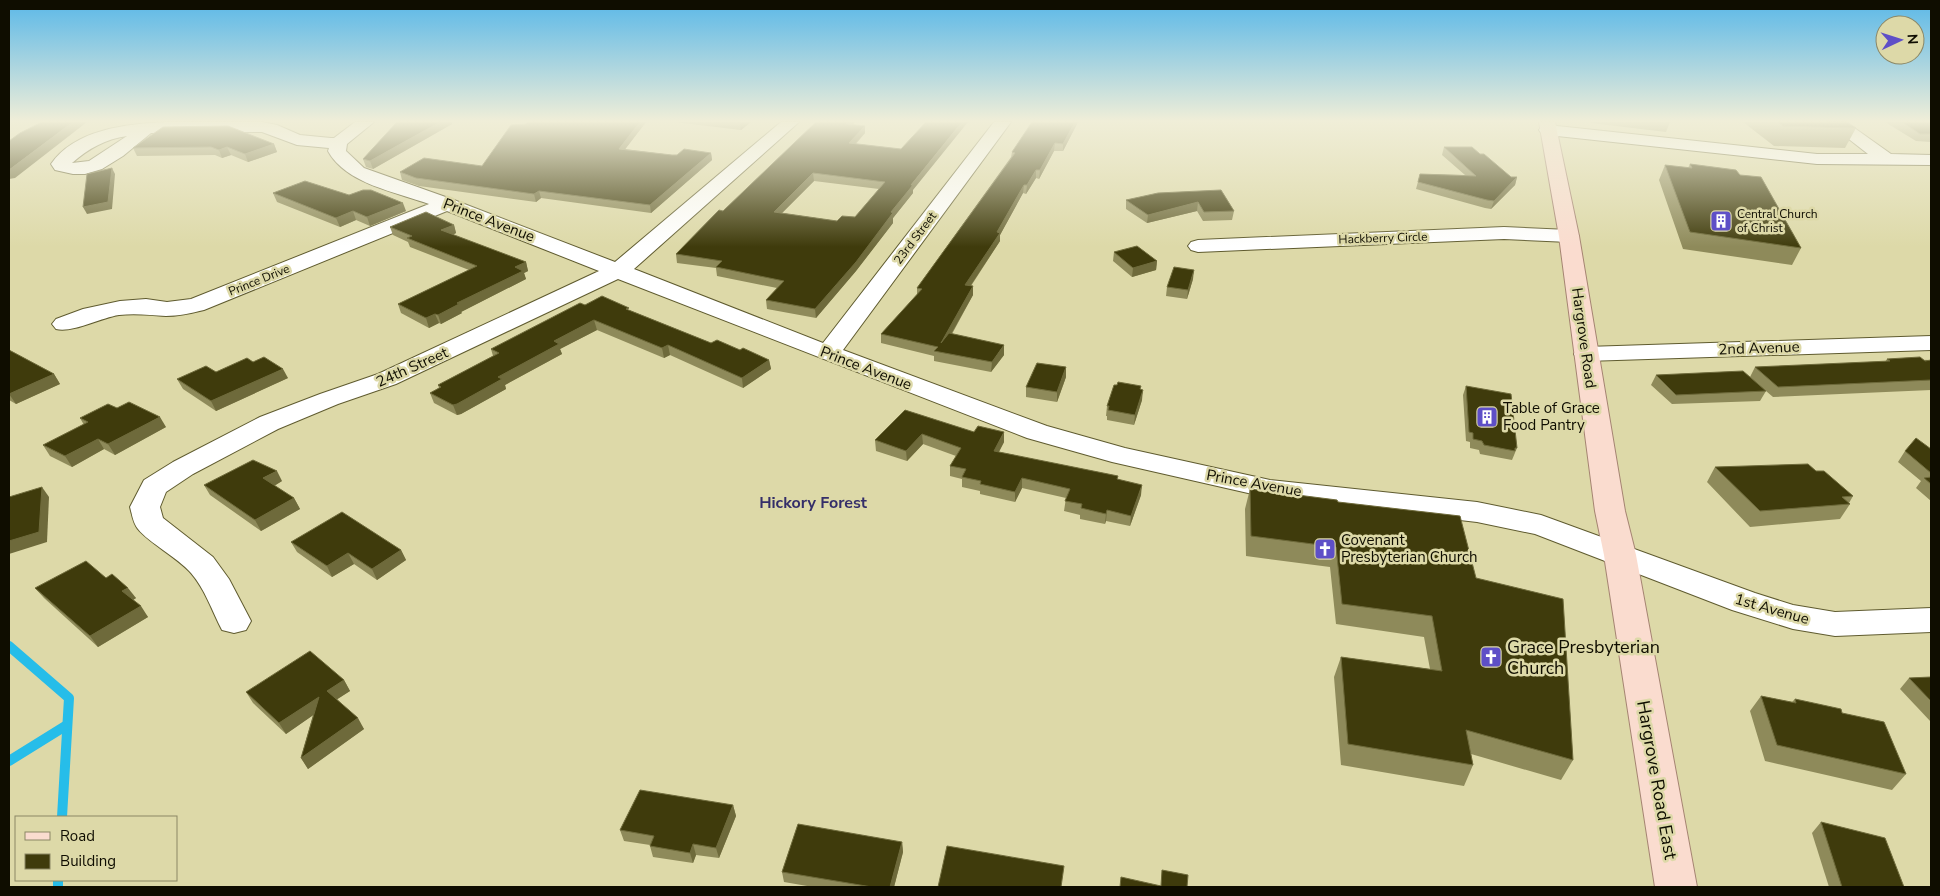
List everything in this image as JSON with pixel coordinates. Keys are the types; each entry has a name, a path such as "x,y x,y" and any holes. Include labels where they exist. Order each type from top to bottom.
{"main road":[{"name":"Hargrove Road","path":"1555,164 1569,236 1610,511 1620,555"},
{"name":"Hargrove Road East","path":"1620,555 1676,887"}],"street":[{"name":"Prince Avenue","path":"348,164 357,172 446,204 828,354 1037,432 1122,456 1270,488 1477,512 1541,525 1620,555"},
{"name":"24th Street","path":"234,621 218,587 202,565 183,548 149,523 145,507 154,487 182,468 269,424 329,399 387,379 617,271 633,260 743,164"},
{"name":"23rd Street","path":"828,354 971,164"},
{"name":"Prince Drive","path":"64,324 91,314 120,308 146,306 166,309 196,305 446,204"},
{"name":"Hackberry Circle","path":"1198,246 1504,233 1569,236"},
{"name":"2nd Avenue","path":"1586,354 1931,343"},
{"name":"1st Avenue","path":"1620,555 1744,602 1793,617 1835,624 1931,620"}],"building":[{"path":"9,164 17,164 9,170"},
{"path":"414,164 466,164 482,166 484,164 698,164 650,205 539,191 534,194 416,178 400,172"},
{"path":"772,164 928,164 856,262 815,309 766,300 784,281 716,267 722,261 676,254 719,210 723,211","holes":["813,173 885,182 855,217 842,216 837,221 774,212"]},
{"path":"1007,164 1043,164 1040,170 1036,170 1027,185 1024,185 997,232 1000,233 965,285 973,286 941,343 949,333 1004,345 992,362 934,351 938,347 881,334 922,289 917,288"},
{"path":"1463,164 1496,164 1511,177 1517,177 1494,201 1418,182 1420,174 1476,176"},
{"path":"1690,164 1736,170 1740,175 1761,177 1801,248 1690,232 1665,165 1692,168"},
{"path":"112,168 108,202 83,207 87,174"},
{"path":"305,181 349,195 363,190 371,190 403,203 367,217 353,211 336,218 273,193"},
{"path":"1221,190 1234,211 1204,212 1198,202 1148,215 1126,200 1158,193"},
{"path":"426,212 454,225 441,230 526,262 515,267 523,271 457,303 459,304 438,315 435,314 426,318 398,304 477,266 407,238 412,236 390,227"},
{"path":"1137,246 1157,261 1133,268 1114,252"},
{"path":"1174,267 1194,270 1188,290 1167,287"},
{"path":"602,296 629,308 626,309 711,343 717,340 740,350 743,348 769,360 742,378 668,345 662,348 594,320 554,341 559,344 498,377 502,379 457,404 453,405 430,393 441,387 438,385 499,353 491,349 580,303 585,305"},
{"path":"9,350 54,374 9,394"},
{"path":"264,357 283,369 211,401 177,379 206,366 216,372 247,358 253,362"},
{"path":"1920,357 1925,361 1931,360 1931,380 1778,387 1755,367 1890,361 1887,359"},
{"path":"1037,363 1066,367 1057,392 1026,387"},
{"path":"1743,371 1766,391 1676,395 1656,375"},
{"path":"1118,382 1141,386 1140,389 1143,390 1135,415 1108,410 1109,406 1107,406 1114,385 1117,385"},
{"name":"Table of Grace Food Pantry","path":"1466,386 1511,394 1517,448 1515,448 1515,451 1484,445 1482,441 1473,439 1473,433 1469,432"},
{"path":"129,402 160,417 108,444 98,439 65,456 43,445 88,422 80,418 108,404 117,408"},
{"path":"905,410 974,432 978,426 1004,432 994,451 1118,476 1117,479 1142,485 1131,516 1107,510 1106,514 1081,508 1082,504 1065,501 1070,489 1022,478 1015,492 980,484 981,481 962,477 966,469 950,466 961,448 922,434 906,451 875,440"},
{"path":"1916,438 1931,449 1931,473 1905,451"},
{"path":"253,460 277,471 263,478 294,498 255,520 204,485"},
{"path":"1808,464 1816,471 1824,471 1853,496 1842,497 1850,504 1760,511 1715,467"},
{"path":"1931,477 1931,484 1924,478"},
{"path":"42,487 39,532 9,541 9,497"},
{"name":"Grace Presbyterian Church","path":"1250,489 1337,500 1338,502 1460,516 1476,578 1563,599 1573,760 1466,730 1473,765 1348,744 1341,657 1442,671 1432,616 1342,604 1336,547 1251,536"},
{"path":"342,512 401,550 372,569 348,553 327,566 291,542"},
{"path":"86,561 106,578 112,574 128,588 122,591 141,606 90,636 35,588"},
{"path":"310,651 344,680 327,691 358,718 301,758 319,697 279,723 246,692"},
{"path":"1931,677 1931,701 1909,678"},
{"path":"1761,696 1796,703 1795,699 1841,709 1842,713 1884,722 1906,774 1777,745"},
{"path":"640,790 733,805 716,848 693,844 690,853 650,846 654,836 620,830"},
{"path":"1821,822 1885,838 1904,887 1842,887"},
{"path":"798,824 902,842 890,887 872,887 782,872"},
{"path":"947,846 1064,866 1061,887 938,887"},
{"path":"1162,870 1188,875 1187,887 1120,887 1121,877 1161,886"}],"waterway":[{"path":"9,646 69,698 62,816"},
{"path":"9,761 67,725"},
{"path":"58,881 58,887"}],"place":[{"name":"Central Church of Christ","path":"1721,221"},
{"name":"Table of Grace Food Pantry","path":"1487,417"},
{"name":"Covenant Presbyterian Church","path":"1325,549"},
{"name":"Grace Presbyterian Church","path":"1491,657"}],"district":[{"name":"Hickory Forest","path":"813,502"}]}
